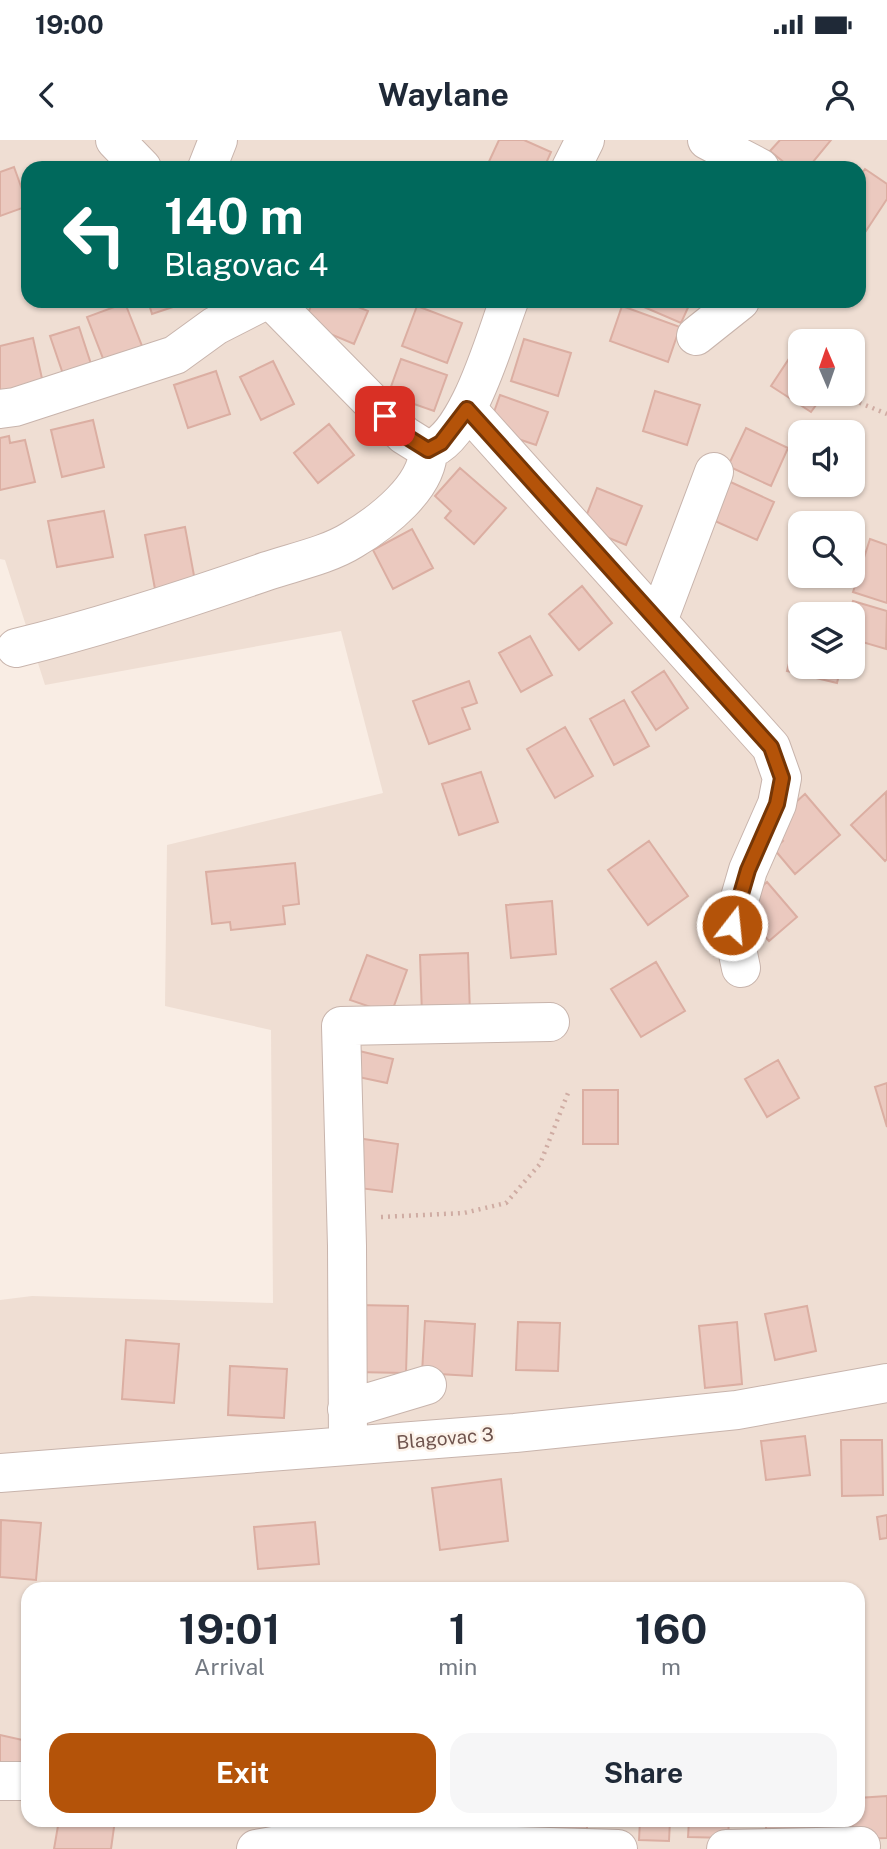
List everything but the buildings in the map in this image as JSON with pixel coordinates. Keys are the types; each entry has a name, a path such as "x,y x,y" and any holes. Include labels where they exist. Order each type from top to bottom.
{"street":[{"path":"115,140 135,161"},
{"path":"210,161 218,140"},
{"path":"574,161 585,140"},
{"path":"707,140 747,161"},
{"path":"0,409 15,407 175,355 215,326 250,308"},
{"path":"279,308 404,435 428,450"},
{"path":"428,450 441,443 467,409 506,308"},
{"path":"696,337 731,308"},
{"path":"467,409 722,696 771,747 782,778 777,804 748,870 732,925 741,968"},
{"path":"16,648 173,604 350,542 379,521 419,482 428,462 428,450"},
{"path":"658,621 714,471"},
{"path":"348,1446 347,1230 341,1026 550,1022"},
{"name":"Blagovac 3","path":"0,1473 348,1446 737,1410 887,1383"},
{"path":"347,1409 427,1385"},
{"path":"0,1781 21,1781"},
{"path":"256,1849 308,1840 618,1849"},
{"path":"726,1849 861,1846"}],"path":[{"path":"865,405 887,414"},
{"path":"347,1230 358,1218 464,1213 506,1203 540,1164 568,1093"}],"shaded area":[{"path":"0,140 887,140 887,1849 0,1849 0,1300 32,1296 273,1303 271,1030 165,1006 167,845 383,793 341,631 45,685 5,560 0,559"}],"route":[{"path":"385,416 404,435 428,450 441,443 467,409 722,696 771,747 782,778 777,804 748,870 732,925"}]}
